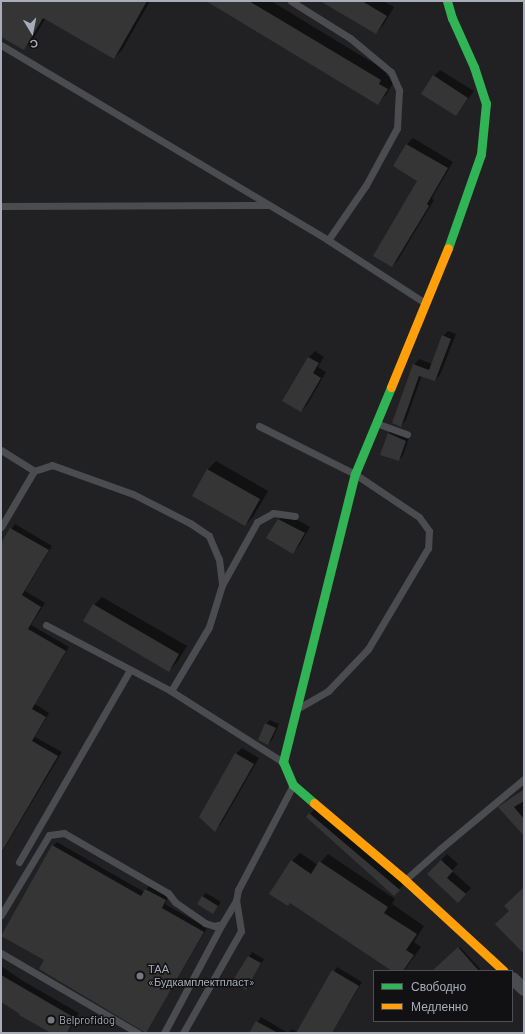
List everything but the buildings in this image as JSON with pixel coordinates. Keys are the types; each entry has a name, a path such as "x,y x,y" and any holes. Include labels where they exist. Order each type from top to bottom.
{"street":[{"path":"447,1 452,18 474,67 486,103 481,154 427,304 355,474 283,762 293,785 405,880 503,970"},
{"path":"513,979 524,989"}],"lane":[{"path":"290,1 350,38 391,72 399,90 397,128 366,185 328,240"},
{"path":"1,45 328,240 427,304"},
{"path":"1,206 267,205"},
{"path":"376,423 408,434"},
{"path":"259,426 355,474 419,517 430,531 428,548 368,649 328,691 296,709"},
{"path":"1,450 34,471"},
{"path":"1,527 34,471 52,465 133,494 190,523 209,536 219,559 222,585"},
{"path":"171,691 209,627 222,585 257,522 273,513 295,516"},
{"path":"46,625 171,691 283,762"},
{"path":"19,862 130,670"},
{"path":"405,880 524,779"},
{"path":"183,1033 241,931 236,901 238,890 293,785"},
{"path":"1,915 49,835 64,833 168,892 175,902 205,923 214,926 222,924"},
{"path":"164,1033 222,924 236,901"},
{"path":"1,953 138,1033"}],"shaded area":[{"path":"1,1 524,1 524,1033 1,1033"}],"traffic: fast":[{"path":"447,1 452,18 474,67 486,103 481,154 448,248"},
{"path":"314,803 293,785 283,762 355,474 391,387"}],"traffic: slow":[{"path":"391,387 448,248"},
{"path":"314,803 405,880 503,970"}],"place":[{"name":"ТАА «Будкамплектпласт»","path":"140,976"},
{"name":"Belprofidog","path":"51,1020"}]}
